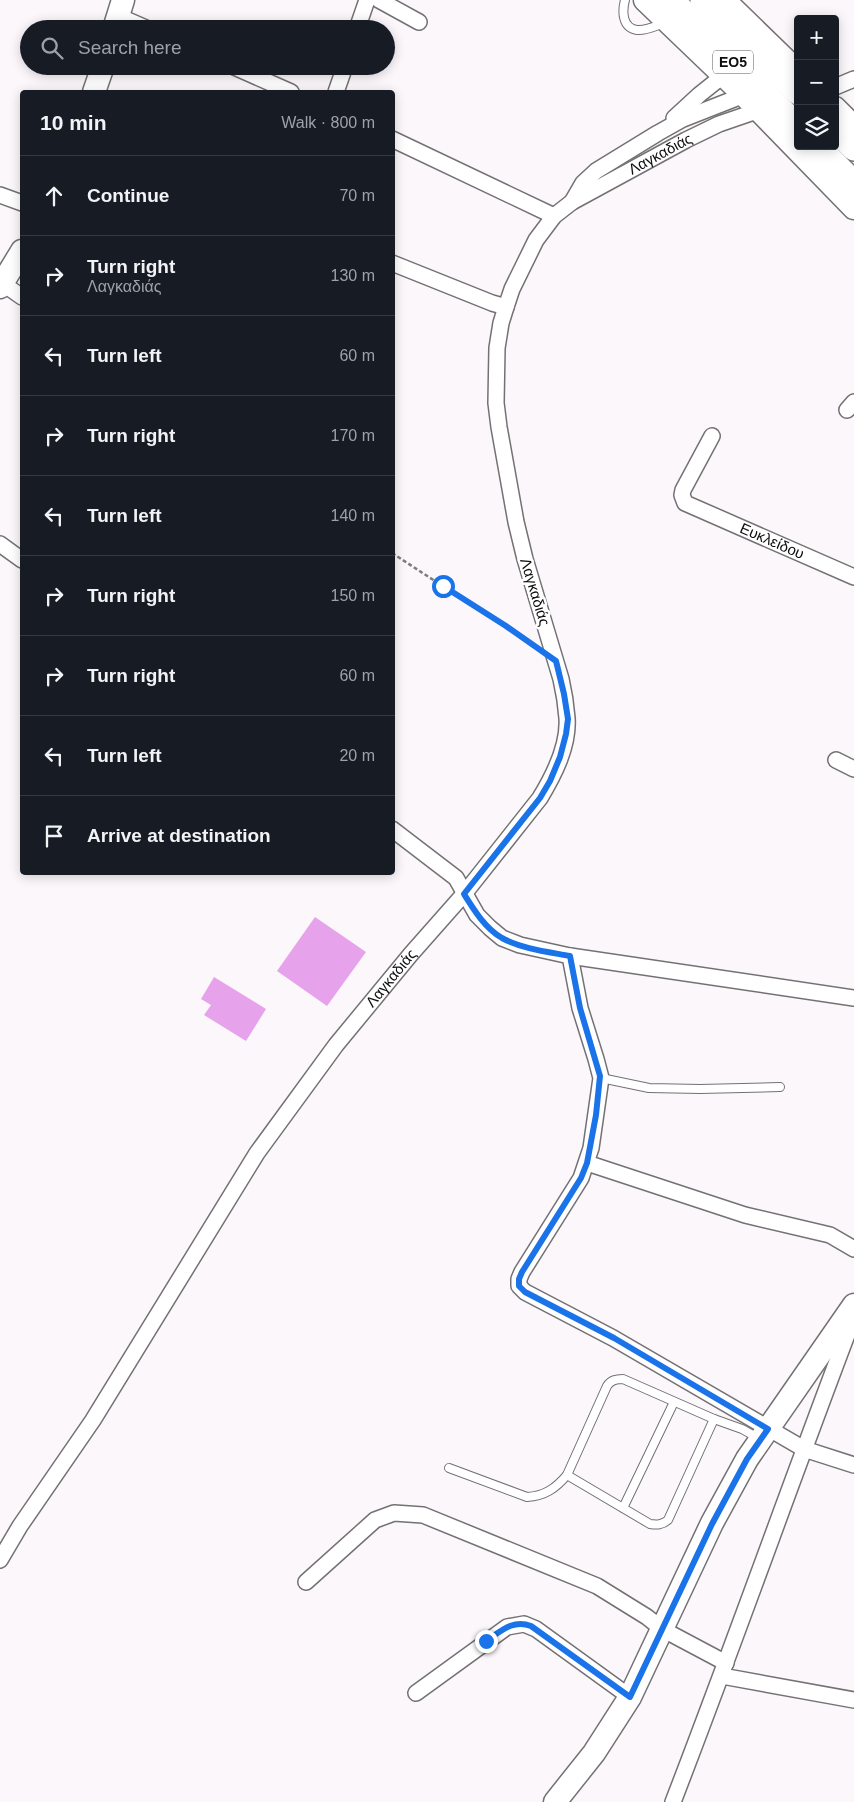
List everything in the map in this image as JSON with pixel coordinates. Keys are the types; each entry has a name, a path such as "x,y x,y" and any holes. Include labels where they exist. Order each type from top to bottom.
{"main road":[{"name":"ΕΟ5","path":"703,0 794,88"},
{"name":"ΕΟ5","path":"670,11 794,123"},
{"path":"839,133 854,148"},
{"path":"821,150 854,184"}],"street":[{"path":"360,20 367,0"},
{"path":"379,0 419,22"},
{"path":"645,0 670,11 747,104 854,208"},
{"path":"724,0 794,68"},
{"path":"95,90 100,75"},
{"path":"252,75 286,90"},
{"path":"337,90 342,75"},
{"name":"Λαγκαδιάς","path":"658,133 724,75"},
{"path":"839,85 854,79"},
{"name":"Λαγκαδιάς","path":"572,202 580,188 593,173 658,133 706,109 747,104"},
{"name":"Λαγκαδιάς","path":"0,1560 20,1526 92,1420 256,1154 336,1045 411,954 464,894 540,798 550,781 560,757 568,719 563,687 516,522 498,427 496,402 497,348 501,323 512,289 536,240 554,216 572,202 719,124 747,104"},
{"path":"839,112 854,127"},
{"path":"395,141 554,216"},
{"path":"0,194 20,202"},
{"path":"20,254 1,285 20,296"},
{"path":"395,264 506,307"},
{"name":"Ευκλείδου","path":"712,436 683,490 683,499 689,505 854,577"},
{"path":"0,544 20,559"},
{"path":"836,760 854,769"},
{"path":"395,831 456,878 477,916 502,938 520,945 570,956 854,998"},
{"path":"570,956 580,1008 600,1078 596,1115 587,1163 576,1188 522,1272 518,1283 520,1289 614,1338 764,1434 854,1465"},
{"path":"587,1163 745,1215 830,1235 854,1249"},
{"path":"555,1802 598,1748 630,1697 716,1516 747,1459 850,1321"},
{"path":"673,1802 724,1669 850,1321"},
{"path":"306,1582 374,1520 394,1513 416,1514 439,1520 588,1582 647,1616 662,1629 724,1669 854,1700"},
{"path":"416,1693 507,1627 524,1624 536,1628 630,1697"}],"lane":[{"path":"625,0 623,16 626,23 632,29 645,29 670,11"},
{"path":"600,1078 649,1088 780,1087"},
{"path":"450,1468 527,1497 547,1493 559,1485 567,1475 610,1382 613,1380 623,1380 714,1419 742,1429 764,1434"},
{"path":"623,1508 674,1402"},
{"path":"567,1475 650,1524 660,1525 668,1520 714,1419"}],"path":[{"path":"395,555 506,626 556,661"}],"building":[{"path":"315,917 366,952 327,1006 277,971"},
{"path":"214,977 266,1009 246,1041 204,1015 211,1005 201,999"}],"route":[{"path":"443,586 506,626 556,661 568,719 560,757 550,781 540,798 464,894 477,916 502,938 520,945 570,956 580,1008 599,1068 600,1091 587,1163 576,1188 522,1272 518,1283 520,1289 614,1338 768,1429 747,1459 727,1494 697,1553 630,1697 531,1626 524,1624 510,1625 486,1641"}]}
